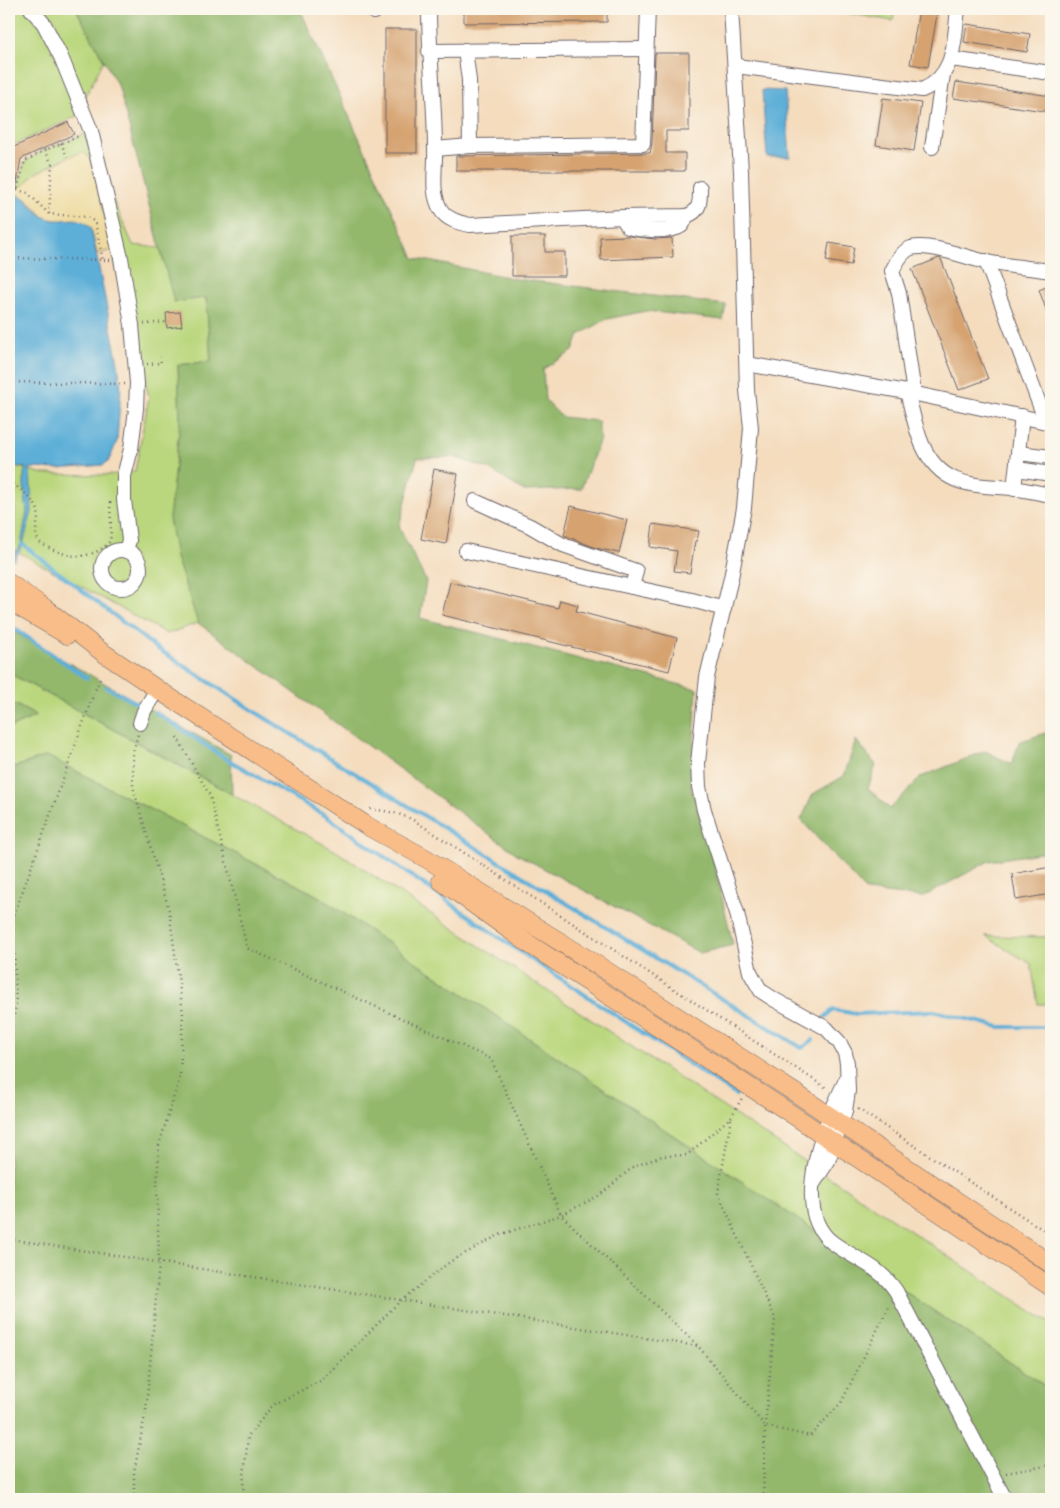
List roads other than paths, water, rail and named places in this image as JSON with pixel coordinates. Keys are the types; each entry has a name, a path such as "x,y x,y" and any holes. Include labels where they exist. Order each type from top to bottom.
{"main road":[{"path":"9,583 102,652 157,689 369,826 427,859 599,966 1051,1264"},
{"path":"9,601 58,630 102,652"},
{"path":"369,826 421,867 529,944 829,1138 1051,1287"}],"street":[{"path":"31,9 44,24 61,57 92,131 121,258 132,324 136,365 136,409 131,449 124,476 124,500 129,540 126,550"},
{"path":"429,9 435,191 442,212 454,222 470,225 622,217 686,216 697,210 700,201 700,188"},
{"path":"435,149 470,146 643,144 648,9"},
{"path":"731,9 736,66 743,206 748,404 751,428 744,508 731,578 706,677 701,718 699,787 704,810 737,912 750,972 754,982 761,991 775,1000 826,1028 839,1042 845,1053 848,1091 829,1138 818,1154 812,1200 817,1224 825,1236 833,1243 876,1269 887,1279 896,1292 1005,1499"},
{"path":"736,66 922,90 933,85 943,74 951,58 958,9"},
{"path":"429,51 646,49"},
{"path":"465,50 470,80 470,146"},
{"path":"951,58 1051,73"},
{"path":"932,147 943,74"},
{"path":"1051,271 986,262 942,250 923,248 910,248 899,258 892,271 898,293 911,393 922,444 937,469 956,482 998,488 1014,488 1051,495"},
{"path":"986,262 1049,423"},
{"path":"747,364 911,393 1049,423"},
{"path":"1014,488 1022,416"},
{"path":"1018,453 1051,457"},
{"path":"1017,468 1051,474"},
{"path":"475,501 530,526 563,545 636,571 632,587"},
{"path":"466,551 692,600 724,609"},
{"path":"140,723 144,711 157,689"}],"water":[{"path":"762,90 785,91 790,157 767,157"},
{"path":"17,194 22,196 39,213 47,218 53,220 80,220 91,228 118,363 121,388 117,441 109,461 103,465 59,469 30,468 32,512 23,544 14,561 11,559 21,544 27,511 24,486 26,468 10,465 9,460 9,195"}],"waterway":[{"path":"22,544 155,647 257,713 802,1048 813,1040"},
{"path":"9,625 87,678"},
{"path":"106,687 137,703"},
{"path":"155,712 225,758 326,816 513,947 736,1095"},
{"path":"825,1017 833,1010 857,1014 933,1011 1000,1027 1051,1027"}]}
